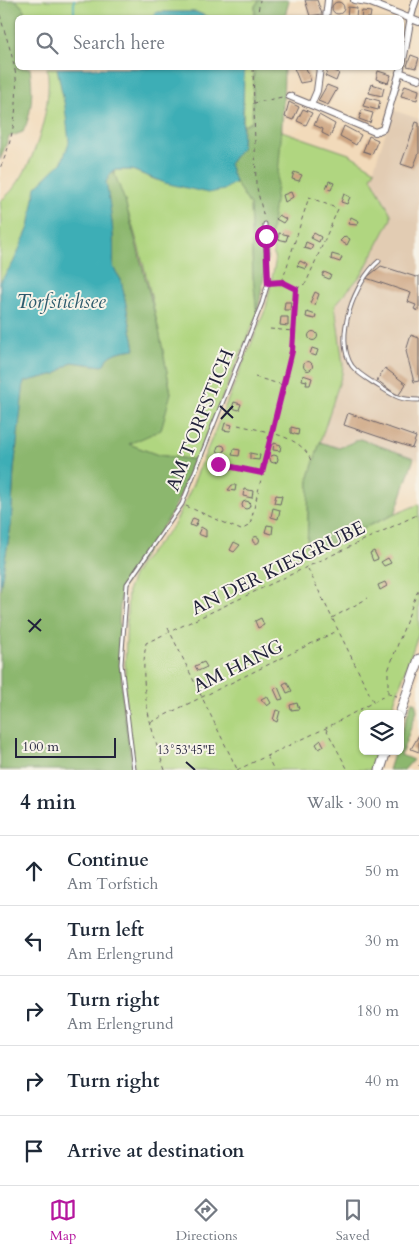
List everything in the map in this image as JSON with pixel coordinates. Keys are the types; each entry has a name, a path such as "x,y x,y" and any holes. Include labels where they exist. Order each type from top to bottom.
{"main road":[{"path":"401,710 419,659"},
{"path":"380,770 385,755"}],"street":[{"path":"326,15 328,0"},
{"path":"354,0 368,2 399,15"},
{"path":"404,54 408,41 409,19 416,0"},
{"path":"404,17 419,22"},
{"path":"311,105 317,91 320,70"},
{"path":"289,96 375,132 380,132 399,70"},
{"path":"403,70 419,80"}],"lane":[{"name":"AM TORFSTICH","path":"134,770 121,664 124,598 127,584 182,504 262,303 268,283 265,224"},
{"path":"379,262 359,285 345,328 345,342 349,359 353,367 360,373 393,396 405,400 419,400"}],"path":[{"path":"258,15 260,0"},
{"path":"0,14 16,77 13,129 6,156 0,168"},
{"path":"253,70 256,184 265,224"},
{"path":"253,104 289,96"},
{"path":"282,282 308,197 338,210 306,283 296,289"},
{"path":"268,283 282,282 296,289"},
{"path":"182,504 241,530 246,529 250,525 292,351 296,289"},
{"path":"270,329 294,331"},
{"path":"255,377 284,385"},
{"path":"238,425 272,433 299,445 309,455 311,461"},
{"path":"218,464 262,473"},
{"name":"AN DER KIESGRUBE","path":"150,723 143,688 146,643 419,514"},
{"path":"307,568 337,632 374,701"},
{"path":"388,694 388,671 419,586"},
{"path":"331,618 368,598"},
{"path":"168,628 237,770 326,728 388,694 397,696"},
{"name":"AM HANG","path":"150,723 337,632"},
{"path":"150,723 165,770"},
{"path":"326,728 348,770"},
{"path":"267,756 274,770"}],"shaded area":[{"path":"393,110 419,119 419,460 360,439 339,448 320,442 342,374 343,365 335,305 362,274 390,214 371,177"}],"green space":[{"path":"0,0 16,0 24,9 25,15 15,15 15,70 30,70 32,92 29,117 23,132 9,137 0,160"},
{"path":"16,0 259,0 255,6 255,15 203,15 196,12 157,12 154,15 25,15 24,9"},
{"path":"259,0 289,0 285,15 255,15 255,6"},
{"path":"47,70 58,70 60,76 87,105 0,300 0,228 2,222 0,201 11,191 31,159 44,120 48,83"},
{"path":"244,70 254,70 252,122 243,126"},
{"path":"254,70 284,70 282,130 276,192 268,254 257,315 253,276 250,205 235,182 229,164 242,147 243,126 252,122"},
{"path":"281,123 282,131 349,154 375,170 371,177 391,214 391,219 362,274 335,305 343,365 342,374 309,477 307,552 419,504 419,632 391,710 359,710 359,755 376,755 371,770 135,770 126,720 125,666 128,589 141,563 174,525 266,308 275,263 272,240 266,218"},
{"path":"113,170 132,170 156,180 235,182 250,205 253,276 257,315 196,460 158,455 128,444 171,393 154,308 140,252"},
{"path":"113,170 125,201 159,330 171,393 161,430 129,444 158,455 196,460 173,511 121,589 119,623 123,708 133,770 0,770 0,588 11,526 14,469 24,382 56,374 72,362 103,366 112,355 135,349 121,280 113,267 112,224 105,182"},
{"path":"360,439 414,458 395,514 307,553 309,477 320,442 339,448"},
{"path":"412,702 415,702 417,711 404,747 404,725"},
{"path":"394,755 401,755 413,760 404,770 389,770"}],"water":[{"path":"157,12 196,12 203,15 154,15"},
{"name":"Torfstichsee","path":"57,70 244,70 242,147 229,164 235,182 224,190 208,193 165,183 132,170 113,170 106,182 112,224 113,267 121,280 135,349 112,355 103,366 72,362 56,374 24,382 14,469 11,526 0,588 0,282 13,263 29,227 36,187 62,162 69,142 65,107"}],"building":[{"path":"305,0 317,0 322,14 310,15"},
{"path":"338,2 344,8 338,14 332,8"},
{"path":"348,7 357,8 356,15 347,15"},
{"path":"362,11 371,12 370,15 361,15"},
{"path":"411,55 419,58 416,68 407,66"},
{"path":"295,70 307,70 311,81 300,83"},
{"path":"328,70 339,73 336,81 325,76"},
{"path":"378,71 391,75 388,83 376,79"},
{"path":"372,84 384,88 382,96 369,93"},
{"path":"327,85 337,89 328,105 318,101"},
{"path":"405,85 419,90 417,100 401,96"},
{"path":"366,97 380,101 378,110 363,106"},
{"path":"289,102 299,107 293,120 285,117"},
{"path":"303,109 312,113 306,125 297,121"},
{"path":"362,110 373,113 370,123 359,119"},
{"path":"319,115 335,124 330,137 322,133 323,129 314,125"},
{"path":"416,122 419,123 419,153 413,168 401,164"},
{"path":"344,126 361,135 356,145 340,136"},
{"path":"369,136 378,140 372,154 363,151"},
{"path":"294,172 302,175 299,181 292,179"},
{"path":"329,181 334,183 331,190 326,188"},
{"path":"291,192 293,197 285,202 283,195"},
{"path":"344,194 350,197 347,204 341,202"},
{"path":"279,215 286,219 283,223 276,219"},
{"path":"351,217 359,221 357,225 348,224"},
{"path":"279,233 288,235 286,241 278,239"},
{"path":"314,233 321,237 319,242 311,238"},
{"path":"345,236 350,239 347,245 340,241"},
{"path":"306,242 313,245 311,250 304,248"},
{"path":"332,254 342,257 340,262 331,259"},
{"path":"300,261 308,265 306,269 297,266"},
{"path":"381,266 416,277 419,276 419,311 414,309 416,305 408,302 411,293 366,278"},
{"path":"324,272 331,275 329,279 322,276"},
{"path":"315,292 319,294 315,305 310,303"},
{"path":"285,302 291,302 290,310 284,310"},
{"path":"307,312 316,315 315,319 306,317"},
{"path":"281,317 288,317 288,326 280,325"},
{"path":"313,332 317,336 313,340 309,336"},
{"path":"411,335 419,338 419,381 414,382 406,351"},
{"path":"312,348 318,350 316,356 310,354"},
{"path":"308,361 313,366 308,371 303,366"},
{"path":"385,368 406,384 398,396 377,380"},
{"path":"303,375 312,378 310,385 306,385 307,381 302,380"},
{"path":"234,402 241,404 239,410 232,408"},
{"path":"348,413 416,437 412,448 344,425"},
{"path":"225,423 232,425 230,431 223,430"},
{"path":"291,427 299,429 298,435 291,433"},
{"path":"274,443 281,445 280,451 273,450"},
{"path":"221,445 225,449 221,453 217,449"},
{"path":"234,449 240,450 239,456 232,455"},
{"path":"250,453 260,455 259,460 250,459"},
{"path":"274,455 278,459 274,463 270,459"},
{"path":"232,485 236,485 235,491 228,490"},
{"path":"244,489 253,491 252,498 243,496"},
{"path":"276,495 282,496 280,504 274,503"},
{"path":"246,501 250,505 246,509 242,505"},
{"path":"273,508 280,510 278,519 271,517"},
{"path":"193,518 198,520 195,527 190,525"},
{"path":"267,525 273,526 272,534 265,532"},
{"path":"201,527 206,530 206,537 198,534"},
{"path":"256,536 260,540 256,544 252,540"},
{"path":"234,542 240,545 234,552 230,550"},
{"path":"374,551 378,559 373,561 370,553"},
{"path":"388,558 391,563 384,566 381,562"},
{"path":"385,582 387,586 380,590 378,585"},
{"path":"261,618 264,625 258,628 255,621"},
{"path":"204,662 207,667 198,671 195,666"},
{"path":"287,682 292,691 287,693 283,684"},
{"path":"278,687 283,699 279,700 274,689"},
{"path":"267,696 271,703 267,706 261,699"},
{"path":"297,703 299,709 291,710 290,705"},
{"path":"276,710 280,711 277,722 273,720"},
{"path":"419,735 419,752 411,749"},
{"path":"321,740 324,746 319,749 316,744"}],"waterway":[{"path":"74,0 74,15"}],"route":[{"path":"218,464 262,473 292,351 296,289 282,282 268,283 266,236"}]}
